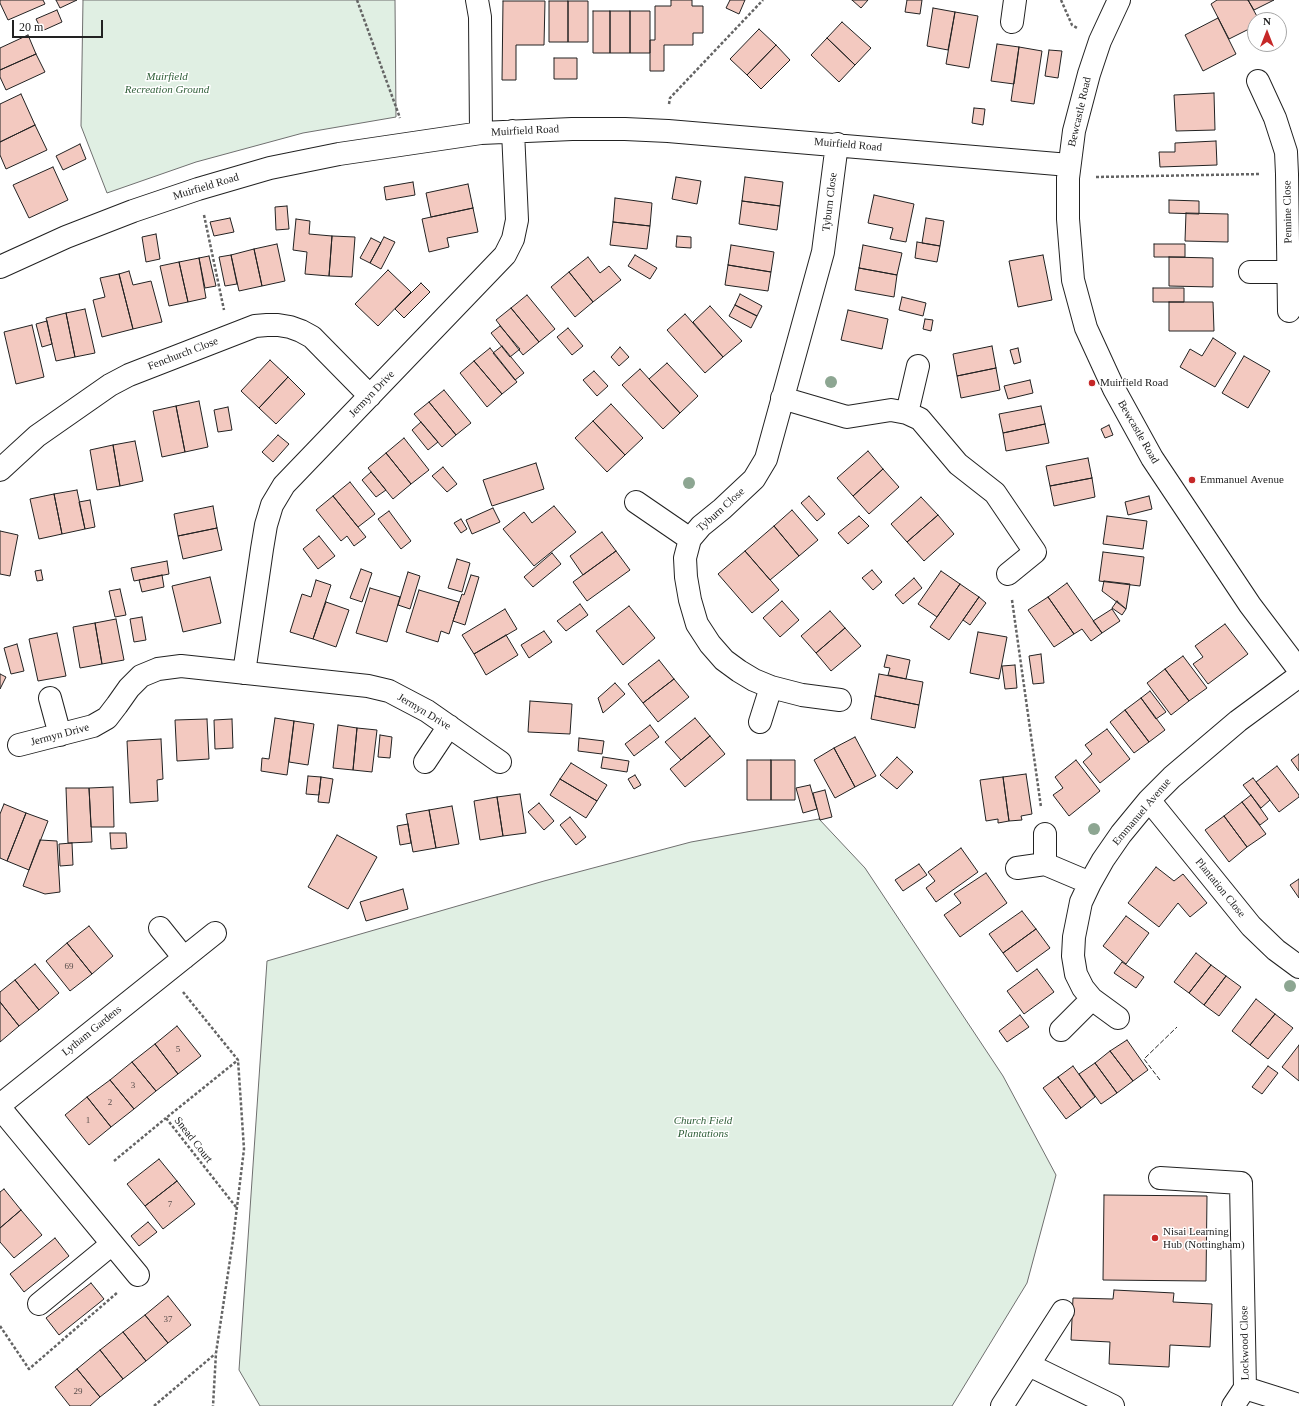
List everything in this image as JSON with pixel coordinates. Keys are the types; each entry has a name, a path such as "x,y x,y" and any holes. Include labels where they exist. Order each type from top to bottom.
{"street":[{"path":"477,0 480,17 482,133"},
{"path":"1012,22 1015,0"},
{"name":"Bewcastle Road","path":"1119,0 1100,41 1089,74 1074,131 1069,171 1068,219 1073,280 1086,328 1114,389 1160,470 1250,605 1299,670"},
{"name":"Pennine Close","path":"1258,81 1292,151 1287,174 1289,311"},
{"name":"Muirfield Road","path":"0,268 74,234 133,211 198,189 286,165 339,154 482,133 625,129 668,131 837,144 1069,171"},
{"name":"Jermyn Drive","path":"244,673 262,549 266,525 272,504 284,485 505,255 512,239 517,220 513,131"},
{"name":"Tyburn Close","path":"837,144 823,252 766,459 754,479 722,509 701,526 690,539 685,558 686,577 690,600 697,624 710,644 724,660 754,680 771,687 802,695 840,700"},
{"path":"1250,272 1288,272"},
{"name":"Fenchurch Close","path":"3,461 110,385 129,375 256,326 267,325 290,327 312,337 370,396"},
{"path":"907,413 918,366"},
{"path":"782,398 847,417 891,410 907,413 920,419 958,464 995,493 1036,552 1008,574"},
{"path":"636,502 690,539"},
{"name":"Jermyn Drive","path":"19,745 93,726 106,718 117,706 129,688 141,676 158,669 181,666 368,686 382,690 407,700 427,711 500,762"},
{"name":"Emmanuel Avenue","path":"1118,1018 1092,999 1083,988 1076,974 1073,956 1074,937 1080,902 1090,883 1103,860 1149,800 1172,777 1220,736 1299,676"},
{"path":"760,722 771,687"},
{"path":"50,698 60,735"},
{"path":"425,762 449,726"},
{"name":"Plantation Close","path":"1149,800 1251,926 1276,950 1299,967"},
{"path":"1045,834 1045,864"},
{"path":"1017,868 1045,864 1090,883"},
{"path":"160,928 184,958"},
{"name":"Lytham Gardens","path":"138,1275 0,1106 215,933"},
{"path":"1061,1030 1092,999"},
{"name":"Lockwood Close","path":"1160,1178 1241,1183 1245,1388 1233,1406"},
{"path":"39,1304 112,1244"},
{"path":"1002,1406 1063,1312"},
{"path":"1029,1364 1113,1406"},
{"name":"Lockwood Close","path":"1245,1388 1299,1403"}],"path":[{"path":"357,0 410,143"},
{"path":"668,131 670,98 763,0"},
{"path":"1069,171 1287,174"},
{"path":"198,189 230,336"},
{"path":"1008,574 1045,834"},
{"path":"167,972 238,1060 244,1149 233,1240 216,1353 213,1406"},
{"name":"Snead Court","path":"236,1207 166,1118 238,1060"},
{"path":"114,1160 166,1118"},
{"path":"0,1326 29,1369 138,1275"},
{"path":"154,1406 216,1353"}],"green space":[{"name":"Muirfield Recreation Ground","path":"83,0 395,0 396,117 303,133 196,162 107,193 81,126"},
{"name":"Church Field Plantations","path":"819,819 865,868 1003,1076 1056,1175 1027,1283 952,1406 260,1406 239,1370 267,961 544,881 691,842"}],"building":[{"path":"0,0 43,0 45,4 8,20"},
{"path":"56,0 77,0 60,8"},
{"path":"671,0 692,0 692,6 703,6 703,33 693,33 693,45 664,45 664,71 650,71 650,40 655,40 655,6 671,6"},
{"path":"730,0 745,0 739,14 726,8"},
{"path":"852,0 868,0 861,8"},
{"path":"907,0 922,0 920,14 905,12"},
{"path":"1217,0 1248,0 1255,12 1247,12 1247,30 1229,39 1211,4"},
{"path":"1248,0 1274,0 1254,10"},
{"path":"503,1 545,1 544,45 516,45 516,80 502,80"},
{"path":"549,1 568,1 568,42 549,42"},
{"path":"568,1 588,1 588,42 568,42"},
{"path":"933,8 955,12 948,50 927,46"},
{"path":"57,10 62,22 42,31 36,19"},
{"path":"593,11 610,11 610,53 593,53"},
{"path":"610,11 630,11 630,53 610,53"},
{"path":"630,11 650,11 650,53 630,53"},
{"path":"955,12 978,16 969,68 946,64"},
{"path":"1218,18 1236,54 1203,71 1185,35"},
{"path":"842,22 871,48 855,65 827,38"},
{"path":"759,29 776,45 747,75 730,59"},
{"path":"28,35 36,54 0,70 0,48"},
{"path":"827,38 855,65 839,82 811,55"},
{"path":"997,44 1019,47 1014,84 991,81"},
{"path":"776,45 790,60 761,89 747,75"},
{"path":"1019,47 1042,51 1034,104 1011,101"},
{"path":"1049,50 1062,51 1058,78 1045,76"},
{"path":"36,54 45,72 6,90 0,77 0,70"},
{"path":"554,58 577,58 577,79 554,79"},
{"path":"1214,93 1215,130 1176,131 1174,95"},
{"path":"21,94 35,125 0,142 0,104"},
{"path":"974,108 985,109 983,125 972,123"},
{"path":"35,125 47,150 6,169 0,155 0,142"},
{"path":"1216,141 1217,165 1160,167 1159,152 1175,152 1175,143"},
{"path":"80,144 86,159 63,170 56,156"},
{"path":"53,167 68,200 29,218 13,185"},
{"path":"676,177 701,181 697,204 672,199"},
{"path":"745,177 783,182 780,206 742,201"},
{"path":"413,182 415,195 386,200 384,187"},
{"path":"468,184 473,208 431,217 426,193"},
{"path":"874,195 914,204 906,242 890,239 893,228 868,223"},
{"path":"615,198 652,203 650,226 613,222"},
{"path":"1169,200 1199,201 1199,214 1169,213"},
{"path":"742,201 780,206 777,230 739,224"},
{"path":"287,206 289,229 276,230 275,207"},
{"path":"473,208 478,232 447,238 449,247 429,252 422,219"},
{"path":"1186,213 1228,214 1228,242 1185,241"},
{"path":"230,218 234,232 214,236 210,222"},
{"path":"926,218 944,221 940,246 922,243"},
{"path":"296,219 310,221 309,234 332,236 329,276 305,274 307,252 293,250"},
{"path":"613,222 650,226 647,249 610,245"},
{"path":"156,234 160,259 146,262 142,237"},
{"path":"332,236 355,237 352,277 329,276"},
{"path":"677,236 691,237 691,248 676,247"},
{"path":"384,237 395,242 381,269 370,263"},
{"path":"371,238 381,243 370,263 360,258"},
{"path":"917,242 940,246 937,262 915,258"},
{"path":"277,244 285,281 262,286 254,249"},
{"path":"1154,244 1185,244 1185,257 1154,257"},
{"path":"731,245 774,252 771,272 728,265"},
{"path":"863,245 902,253 897,275 859,268"},
{"path":"254,249 262,286 239,291 231,255"},
{"path":"231,255 237,284 225,286 219,257"},
{"path":"635,255 657,268 650,279 628,266"},
{"path":"1043,255 1052,300 1018,307 1009,261"},
{"path":"209,256 216,286 205,288 199,258"},
{"path":"588,257 600,273 609,266 621,280 593,302 569,272"},
{"path":"1169,257 1213,258 1213,287 1169,286"},
{"path":"199,258 206,298 188,302 179,262"},
{"path":"179,262 188,302 169,306 160,266"},
{"path":"728,265 771,272 768,291 725,285"},
{"path":"859,268 897,275 894,297 855,290"},
{"path":"388,270 411,292 378,326 355,304"},
{"path":"129,271 133,285 151,281 162,322 133,329 119,274"},
{"path":"569,272 593,302 575,317 551,287"},
{"path":"119,274 133,329 102,337 93,300 105,297 100,278"},
{"path":"421,283 430,292 404,318 395,309"},
{"path":"1153,288 1184,288 1184,302 1153,302"},
{"path":"740,294 762,306 757,316 735,305"},
{"path":"527,295 555,329 539,342 511,308"},
{"path":"902,297 926,303 923,316 899,310"},
{"path":"1169,302 1213,302 1214,331 1169,331"},
{"path":"735,305 757,316 751,328 729,316"},
{"path":"710,306 742,341 723,357 693,322"},
{"path":"511,308 539,342 523,355 496,320"},
{"path":"85,309 95,353 75,357 66,313"},
{"path":"848,310 888,319 882,349 841,340"},
{"path":"66,313 75,357 56,361 46,318"},
{"path":"685,314 723,357 705,373 667,330"},
{"path":"925,319 933,320 931,331 923,329"},
{"path":"47,321 52,344 42,347 36,324"},
{"path":"32,325 44,377 16,384 4,332"},
{"path":"500,326 520,349 510,357 491,333"},
{"path":"568,328 583,346 572,355 557,337"},
{"path":"1213,338 1236,353 1215,387 1180,367 1190,349 1202,356"},
{"path":"502,346 524,373 515,380 493,353"},
{"path":"992,346 996,368 957,376 953,354"},
{"path":"620,347 629,357 619,366 611,357"},
{"path":"490,348 517,382 502,394 474,361"},
{"path":"1018,348 1021,362 1014,364 1010,350"},
{"path":"1244,356 1270,371 1248,408 1222,393"},
{"path":"270,360 288,377 259,408 241,391"},
{"path":"474,361 502,394 487,407 460,373"},
{"path":"667,363 698,396 680,413 649,379"},
{"path":"996,368 1000,390 961,398 957,376"},
{"path":"640,369 680,413 663,429 622,385"},
{"path":"594,371 608,386 597,396 583,380"},
{"path":"288,377 305,394 276,424 259,408"},
{"path":"1030,380 1033,393 1008,399 1004,386"},
{"path":"444,390 471,423 456,435 429,402"},
{"path":"199,401 208,447 185,452 176,406"},
{"path":"429,402 456,435 442,447 414,414"},
{"path":"611,404 643,438 625,455 593,421"},
{"path":"176,406 185,452 162,457 153,411"},
{"path":"1041,406 1045,424 1003,433 999,414"},
{"path":"228,407 232,430 218,432 214,410"},
{"path":"593,421 625,455 607,472 575,438"},
{"path":"421,422 438,442 428,450 412,430"},
{"path":"1045,424 1049,443 1006,451 1003,433"},
{"path":"1109,425 1113,435 1105,438 1101,429"},
{"path":"278,435 289,444 273,462 262,452"},
{"path":"404,438 429,470 411,484 386,453"},
{"path":"135,441 143,481 120,486 113,445"},
{"path":"113,445 120,486 97,490 90,450"},
{"path":"868,451 883,469 853,496 837,478"},
{"path":"386,453 411,484 393,499 368,468"},
{"path":"1088,458 1092,478 1050,486 1046,466"},
{"path":"536,463 544,489 492,506 483,480"},
{"path":"443,467 457,484 447,492 432,476"},
{"path":"883,469 899,487 869,514 853,496"},
{"path":"371,472 386,490 376,497 362,480"},
{"path":"1092,478 1095,497 1054,506 1050,486"},
{"path":"350,482 375,514 358,527 333,496"},
{"path":"77,490 85,529 62,534 54,494"},
{"path":"54,494 62,534 39,539 30,499"},
{"path":"333,496 366,537 354,546 347,536 341,541 316,510"},
{"path":"809,496 825,514 817,521 801,503"},
{"path":"1149,496 1152,509 1128,515 1125,502"},
{"path":"921,497 938,515 907,542 891,524"},
{"path":"90,500 95,527 85,529 79,502"},
{"path":"213,506 217,528 178,536 174,514"},
{"path":"554,506 576,532 534,566 503,529 524,512 532,523"},
{"path":"493,508 500,522 472,534 466,520"},
{"path":"792,510 818,540 799,556 774,526"},
{"path":"389,511 411,541 401,549 378,519"},
{"path":"938,515 954,534 924,561 907,542"},
{"path":"859,516 869,526 848,544 838,533"},
{"path":"1107,516 1147,521 1143,549 1103,544"},
{"path":"461,519 467,529 461,533 454,523"},
{"path":"774,526 799,556 770,580 745,551"},
{"path":"217,528 222,550 183,559 178,536"},
{"path":"0,531 18,535 10,576 0,574"},
{"path":"602,532 616,551 583,575 570,556"},
{"path":"319,536 335,556 318,569 303,549"},
{"path":"616,551 630,570 587,601 573,582"},
{"path":"745,551 779,590 752,613 718,574"},
{"path":"1103,552 1144,557 1140,586 1099,581"},
{"path":"552,553 561,564 533,587 524,577"},
{"path":"457,559 470,563 462,592 448,588"},
{"path":"167,561 169,574 134,581 131,568"},
{"path":"361,569 372,573 362,602 350,598"},
{"path":"41,570 43,580 37,581 35,571"},
{"path":"872,570 882,582 873,590 862,578"},
{"path":"941,571 960,584 937,617 918,604"},
{"path":"408,572 420,576 410,609 398,605"},
{"path":"162,575 164,587 142,592 139,580"},
{"path":"471,575 479,577 465,625 453,621 462,594 464,595"},
{"path":"210,577 221,623 183,632 172,586"},
{"path":"914,578 922,588 903,604 895,595"},
{"path":"316,580 331,585 313,639 290,632 302,594 311,597"},
{"path":"1104,581 1130,584 1126,609 1102,591"},
{"path":"1067,583 1102,633 1091,641 1082,629 1074,634 1048,597"},
{"path":"960,584 979,597 949,640 930,627"},
{"path":"370,588 400,597 387,642 356,633"},
{"path":"120,589 126,615 115,617 109,591"},
{"path":"419,590 459,602 449,634 441,631 438,642 406,632"},
{"path":"979,597 986,603 970,625 963,620"},
{"path":"1048,597 1074,634 1054,647 1028,610"},
{"path":"782,601 799,620 780,637 763,618"},
{"path":"1117,601 1126,609 1122,615 1112,608"},
{"path":"326,602 349,610 336,647 313,639"},
{"path":"580,604 588,615 566,631 557,621"},
{"path":"629,606 655,638 623,665 596,631"},
{"path":"505,609 517,629 474,654 462,635"},
{"path":"1112,609 1120,621 1102,633 1093,621"},
{"path":"830,611 845,628 816,653 801,636"},
{"path":"142,617 146,640 134,642 130,619"},
{"path":"116,619 124,660 102,664 95,623"},
{"path":"95,623 102,664 80,668 73,627"},
{"path":"1225,624 1248,654 1208,684 1193,664 1203,657 1195,646"},
{"path":"845,628 861,646 831,671 816,653"},
{"path":"544,631 552,642 529,658 521,645"},
{"path":"978,632 1007,637 999,679 970,673"},
{"path":"57,633 66,676 38,681 29,639"},
{"path":"506,635 518,655 486,675 474,654"},
{"path":"17,644 24,671 11,674 4,648"},
{"path":"1041,654 1044,683 1033,684 1029,656"},
{"path":"887,655 910,660 906,679 888,675 890,668 884,667"},
{"path":"1183,656 1207,688 1189,701 1165,669"},
{"path":"659,660 674,679 643,703 628,684"},
{"path":"1015,665 1017,688 1005,689 1002,666"},
{"path":"1165,669 1189,701 1171,715 1147,683"},
{"path":"0,674 6,677 0,689"},
{"path":"879,674 923,682 919,705 875,696"},
{"path":"674,679 689,697 658,722 643,703"},
{"path":"615,683 625,694 603,713 598,698"},
{"path":"1150,691 1166,712 1156,719 1141,698"},
{"path":"875,696 919,705 915,728 871,719"},
{"path":"1141,698 1165,730 1149,742 1125,710"},
{"path":"530,701 572,704 570,734 528,732"},
{"path":"1125,710 1149,742 1134,753 1110,722"},
{"path":"275,718 294,721 287,775 261,771 262,758 269,759"},
{"path":"695,718 710,736 681,760 665,742"},
{"path":"207,719 209,759 177,761 175,720"},
{"path":"232,719 233,748 215,749 214,720"},
{"path":"294,721 314,724 308,765 289,762"},
{"path":"338,725 357,728 353,770 333,768"},
{"path":"650,725 659,737 634,756 625,744"},
{"path":"357,728 377,730 372,772 353,770"},
{"path":"1107,729 1130,759 1100,783 1083,762 1092,754 1085,745"},
{"path":"380,735 392,737 390,758 378,757"},
{"path":"710,736 725,754 685,787 670,769"},
{"path":"855,737 876,776 855,787 834,748"},
{"path":"579,738 604,741 602,754 578,751"},
{"path":"161,739 163,779 157,780 158,801 130,803 127,741"},
{"path":"834,748 855,787 835,798 814,760"},
{"path":"1299,754 1299,771 1291,760"},
{"path":"603,757 629,761 627,772 601,768"},
{"path":"897,757 913,772 897,789 880,775"},
{"path":"747,760 771,760 771,800 747,800"},
{"path":"771,760 795,760 795,800 771,800"},
{"path":"1076,760 1100,791 1069,816 1053,795 1063,788 1055,777"},
{"path":"571,763 607,785 597,801 560,779"},
{"path":"1277,766 1299,795 1299,797 1279,812 1256,782"},
{"path":"1026,774 1032,814 1021,816 1022,820 1009,821 1003,777"},
{"path":"635,775 641,785 634,789 628,779"},
{"path":"308,776 321,777 319,795 306,794"},
{"path":"321,777 333,779 329,803 318,802"},
{"path":"1003,777 1009,821 998,823 998,819 986,821 980,780"},
{"path":"1253,778 1270,800 1261,808 1243,785"},
{"path":"560,779 597,801 586,818 550,795"},
{"path":"810,785 817,809 803,813 796,788"},
{"path":"113,787 114,827 91,827 89,788"},
{"path":"66,788 89,788 92,842 68,843"},
{"path":"825,790 832,817 820,820 813,793"},
{"path":"520,794 526,833 503,836 497,797"},
{"path":"1251,795 1268,819 1260,825 1242,802"},
{"path":"497,797 503,836 480,840 474,801"},
{"path":"1242,802 1266,834 1247,847 1224,816"},
{"path":"539,803 554,821 544,830 528,812"},
{"path":"4,804 26,813 7,861 0,858 0,814"},
{"path":"452,806 459,844 436,848 429,810"},
{"path":"429,810 436,848 413,852 406,814"},
{"path":"26,813 48,821 29,870 7,861"},
{"path":"1224,816 1247,847 1229,862 1205,830"},
{"path":"570,817 586,837 576,845 560,825"},
{"path":"408,824 411,843 400,845 397,826"},
{"path":"110,833 126,833 127,848 111,849"},
{"path":"337,835 377,857 348,909 308,887"},
{"path":"40,840 57,841 60,892 45,894 23,886"},
{"path":"72,843 73,865 60,866 59,844"},
{"path":"961,848 978,872 936,902 926,888 935,881 928,872"},
{"path":"919,864 927,875 903,891 895,880"},
{"path":"1156,867 1174,881 1183,874 1207,903 1190,917 1178,903 1159,927 1128,903"},
{"path":"986,873 1007,903 960,937 944,915 961,903 954,894"},
{"path":"1299,879 1299,898 1290,885"},
{"path":"403,889 408,909 366,921 360,902"},
{"path":"1022,911 1036,929 1003,953 989,934"},
{"path":"1126,916 1149,933 1126,964 1103,946"},
{"path":"89,926 113,956 92,974 67,943"},
{"path":"1036,929 1050,948 1017,972 1003,953"},
{"path":"67,943 92,974 70,991 46,961"},
{"path":"1196,953 1211,965 1189,993 1174,982"},
{"path":"1122,962 1144,977 1136,988 1114,973"},
{"path":"35,964 59,993 39,1010 15,980"},
{"path":"1211,965 1226,976 1204,1005 1189,993"},
{"path":"1037,969 1054,992 1024,1014 1007,991"},
{"path":"1226,976 1241,987 1219,1016 1204,1005"},
{"path":"15,980 39,1010 19,1026 0,1002 0,992"},
{"path":"1256,999 1275,1014 1250,1045 1232,1031"},
{"path":"0,1002 19,1026 0,1042"},
{"path":"1275,1014 1293,1028 1268,1059 1250,1045"},
{"path":"1020,1015 1029,1027 1007,1042 999,1031"},
{"path":"177,1026 201,1056 178,1074 155,1044"},
{"path":"1127,1040 1148,1070 1133,1081 1110,1051"},
{"path":"155,1044 178,1074 156,1091 132,1062"},
{"path":"1299,1045 1299,1081 1282,1067"},
{"path":"1110,1051 1133,1081 1117,1093 1095,1063"},
{"path":"132,1062 156,1091 134,1109 110,1080"},
{"path":"1095,1063 1117,1093 1101,1104 1079,1074"},
{"path":"1073,1066 1095,1097 1081,1108 1058,1077"},
{"path":"1268,1066 1278,1073 1262,1094 1252,1087"},
{"path":"1058,1077 1081,1108 1066,1119 1043,1088"},
{"path":"110,1080 134,1109 111,1127 87,1097"},
{"path":"87,1097 111,1127 89,1145 65,1115"},
{"path":"159,1159 177,1181 145,1206 127,1184"},
{"path":"177,1181 195,1204 163,1229 145,1206"},
{"path":"4,1189 21,1210 0,1228 0,1192"},
{"name":"Nisai Learning Hub (Nottingham)","path":"1104,1195 1207,1196 1206,1281 1103,1280"},
{"path":"21,1210 42,1235 14,1258 0,1242 0,1228"},
{"path":"148,1222 157,1232 139,1246 131,1236"},
{"path":"55,1238 69,1256 24,1292 10,1274"},
{"path":"91,1283 104,1299 59,1335 46,1318"},
{"path":"1114,1290 1174,1293 1173,1302 1212,1304 1210,1347 1170,1345 1169,1367 1109,1364 1110,1342 1071,1340 1073,1298 1113,1299"},
{"path":"168,1296 191,1325 168,1343 145,1315"},
{"path":"145,1315 168,1343 146,1361 123,1332"},
{"path":"123,1332 146,1361 123,1379 100,1350"},
{"path":"100,1350 123,1379 100,1397 77,1369"},
{"path":"77,1369 100,1397 90,1406 70,1406 55,1387"}],"fence":[{"path":"1160,1080 1144,1059 1177,1027"}],"place":[{"name":"Muirfield Road","path":"1092,383"},
{"name":"Emmanuel Avenue","path":"1192,480"},
{"name":"Nisai Learning Hub (Nottingham)","path":"1155,1238"}]}
